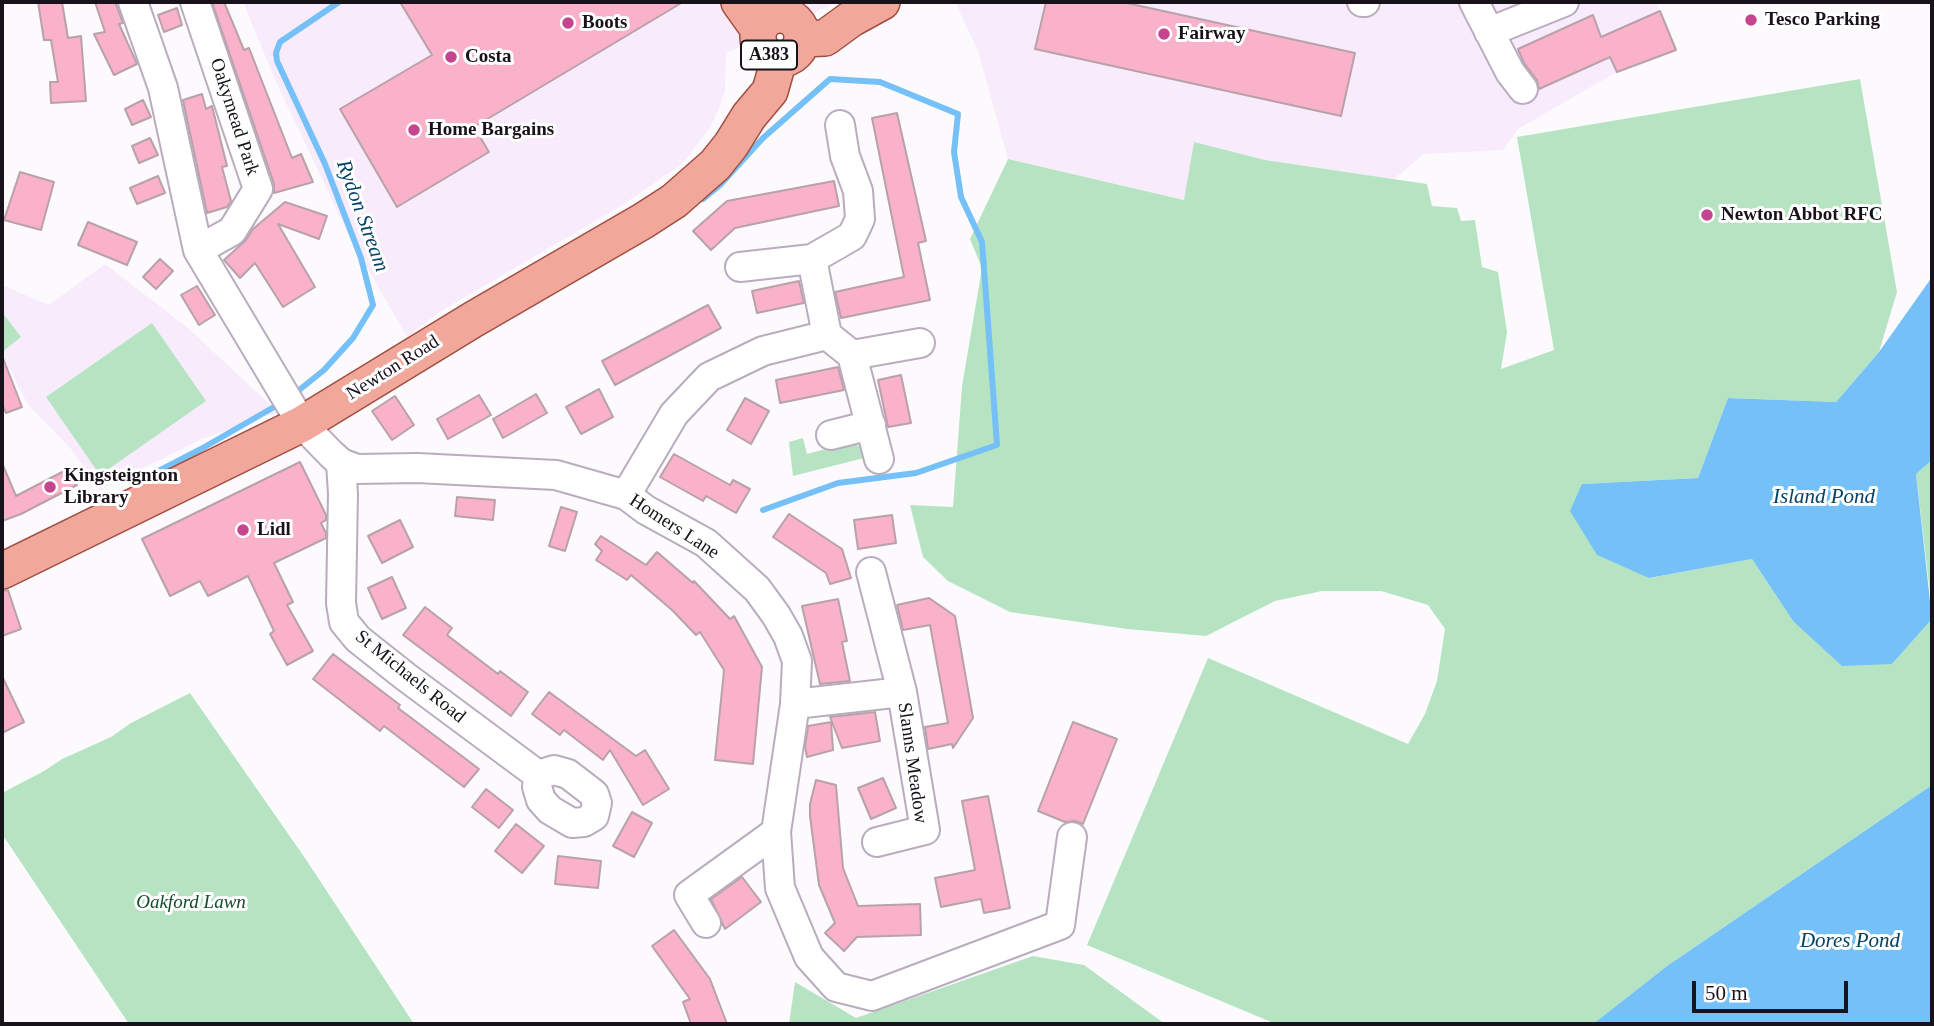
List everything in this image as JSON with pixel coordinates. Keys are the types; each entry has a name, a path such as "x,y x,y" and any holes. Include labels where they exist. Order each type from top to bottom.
{"main road":[{"name":"A383","path":"739,2 777,31 824,11 851,19 882,2"},
{"name":"Newton Road","path":"2,571 297,416 563,270 674,201 715,165 749,116 751,87 777,31"}],"street":[{"path":"133,2 163,88 198,250 297,416 341,463"},
{"name":"Oakymead Park","path":"195,2 258,189 232,231 198,250"},
{"path":"1474,2 1510,72 1523,89"},
{"path":"1489,32 1564,2"},
{"path":"740,267 812,259 852,236 860,219 858,191 845,156 840,125"},
{"path":"812,259 827,335 852,355 879,458"},
{"path":"626,495 674,414 709,377 763,351 827,335"},
{"path":"852,355 920,343"},
{"path":"831,435 871,425"},
{"name":"Homers Lane","path":"341,463 357,469 417,468 556,475 626,495 646,510 706,543 757,589 788,636 797,661 795,704 776,832 780,888 810,957 836,987 872,996 1060,925 1072,838"},
{"name":"St Michaels Road","path":"341,463 344,494 341,603 344,622 358,639 406,677 538,775"},
{"name":"Slanns Meadow","path":"871,572 902,692 925,831 877,842"},
{"name":"Slanns Meadow","path":"795,704 902,692"},
{"path":"706,923 690,895 776,832"}],"shaded area":[{"path":"243,2 837,2 726,53 725,91 717,113 709,129 682,164 621,206 441,311 407,337 349,236 276,82"},
{"path":"955,2 1656,2 1676,50 1617,72 1518,129 1503,150 1424,154 1394,179 1265,160 1194,142 1185,200 1008,159 978,51"},
{"path":"105,264 188,328 278,412 202,439 100,490 71,449 28,405 2,354 2,285 49,305"}],"green space":[{"path":"1860,79 1897,292 1879,352 1836,402 1728,398 1698,478 1582,484 1649,578 1752,559 1793,621 1892,664 1932,619 1932,785 1667,966 1593,1024 1276,1024 1087,945 1208,658 1408,744 1425,714 1437,681 1445,629 1428,605 1381,591 1322,591 1275,601 1206,636 1127,629 1010,612 948,581 923,557 910,505 953,507 962,386 982,268 970,239 1008,159 1184,200 1194,142 1265,160 1427,184 1432,206 1457,208 1461,221 1475,220 1482,267 1498,272 1507,332 1501,369 1554,350 1517,137"},
{"path":"2,312 21,337 2,352"},
{"path":"152,323 206,401 100,475 46,397"},
{"path":"803,438 807,454 850,442 863,448 868,457 793,476 789,442"},
{"path":"1932,460 1932,610 1916,474"},
{"name":"Oakford Lawn","path":"190,693 305,858 414,1024 129,1024 2,834 2,793"},
{"path":"1033,956 1084,965 1165,1024 789,1024 795,982 856,1018"}],"water":[{"name":"Island Pond","path":"1932,277 1932,460 1916,474 1932,619 1892,664 1842,666 1793,621 1752,559 1649,578 1597,555 1570,511 1582,484 1698,478 1728,398 1836,402 1879,352"},
{"name":"Dores Pond","path":"1932,785 1932,1024 1593,1024 1667,966"}],"building":[{"path":"38,2 62,2 68,38 81,36 86,101 51,103 50,82 58,82 51,40 44,40"},
{"path":"95,2 115,2 123,23 119,24 137,64 114,75 94,34 105,32"},
{"path":"212,2 224,2 244,50 249,48 292,158 301,154 313,182 274,193 274,184"},
{"path":"400,2 683,2 474,127 489,152 397,207 340,109 432,55"},
{"path":"1046,2 1122,2 1355,53 1341,116 1035,49"},
{"path":"177,8 182,25 164,32 158,15"},
{"path":"1660,11 1676,50 1617,72 1610,57 1539,89 1537,80 1524,63 1518,49 1593,15 1601,37"},
{"path":"202,94 206,109 212,106 227,166 222,167 231,201 227,207 207,213 183,100"},
{"path":"143,100 151,117 132,125 125,109"},
{"path":"897,113 926,241 918,243 930,300 841,318 835,292 904,277 872,118"},
{"path":"150,138 158,155 139,163 132,146"},
{"path":"20,172 54,182 41,230 4,220"},
{"path":"158,176 165,193 137,204 130,188"},
{"path":"834,181 839,206 735,228 711,250 693,231 727,201"},
{"path":"285,202 327,216 319,239 278,224 315,287 283,307 255,263 240,278 224,260 246,240 253,229"},
{"path":"88,222 137,242 127,265 78,245"},
{"path":"160,259 173,271 156,289 143,277"},
{"path":"799,281 804,303 757,313 752,291"},
{"path":"197,286 215,315 199,325 181,295"},
{"path":"708,305 721,328 615,385 602,361"},
{"path":"3,358 22,407 6,413 2,404"},
{"path":"838,367 844,390 780,403 776,380"},
{"path":"901,375 911,423 888,427 878,380"},
{"path":"599,389 613,417 581,434 566,407"},
{"path":"536,394 547,413 503,438 493,419"},
{"path":"479,395 491,415 448,439 437,419"},
{"path":"395,396 414,425 392,440 372,411"},
{"path":"745,398 769,411 751,444 727,430"},
{"path":"674,454 730,485 733,480 750,489 736,513 706,496 703,501 660,477"},
{"name":"Lidl","path":"300,462 326,515 326,520 321,523 326,538 274,563 293,602 287,605 313,651 287,665 270,634 274,631 248,576 208,596 200,581 170,596 142,539"},
{"path":"2,463 16,496 68,469 77,485 2,521"},
{"path":"457,497 495,500 493,520 455,516"},
{"path":"561,507 577,512 565,551 549,546"},
{"path":"789,514 842,549 851,578 830,584 826,573 773,537"},
{"path":"892,515 896,543 858,549 854,520"},
{"path":"400,520 413,547 382,563 368,536"},
{"path":"601,536 646,565 657,552 693,583 694,581 730,619 734,616 762,667 753,764 715,760 724,670 700,632 696,635 631,575 627,580 596,560 602,551 595,544"},
{"path":"392,577 406,608 382,619 368,588"},
{"path":"8,590 21,629 2,636 2,591"},
{"path":"929,598 955,616 973,718 953,748 952,744 928,749 925,727 948,723 930,625 903,630 897,605"},
{"path":"838,599 847,641 842,642 850,681 820,684 802,606"},
{"path":"425,607 452,628 447,635 498,674 500,671 528,692 511,716 403,635"},
{"path":"333,654 400,705 398,708 479,769 464,787 384,726 380,731 313,679"},
{"path":"2,676 24,722 2,733"},
{"path":"549,692 636,756 645,750 669,789 643,805 610,750 603,760 564,730 560,735 532,714"},
{"path":"875,712 880,741 842,748 830,717"},
{"path":"831,722 833,750 807,757 805,747 808,726"},
{"path":"1073,722 1117,739 1083,824 1065,822 1038,811"},
{"path":"883,778 896,808 871,819 858,788"},
{"path":"816,780 836,785 843,868 858,906 920,904 921,935 857,937 844,951 825,933 835,923 819,885 810,816"},
{"path":"486,789 513,810 499,828 472,807"},
{"path":"988,796 1010,908 984,913 981,899 941,907 935,878 975,870 962,801"},
{"path":"632,812 652,823 634,857 613,846"},
{"path":"516,824 544,846 522,873 495,851"},
{"path":"558,856 601,861 598,888 555,884"},
{"path":"742,877 761,902 725,929 711,899"},
{"path":"674,930 710,979 727,1024 691,1024 683,1002 690,999 652,946"}],"waterway":[{"name":"Rydon Stream","path":"293,395 324,370 353,338 373,305 361,258 325,164 277,61 276,53 280,42 339,2"},
{"path":"703,199 720,185 763,138 830,79 880,82 958,114 954,152 961,197 982,242 997,445 916,473 838,483 763,510"},
{"name":"Rydon Stream","path":"130,477 149,476 281,403"}],"place":[{"name":"Tesco Parking","path":"1751,20"},
{"name":"Boots","path":"568,23"},
{"name":"Fairway","path":"1164,34"},
{"name":"Costa","path":"451,57"},
{"name":"Home Bargains","path":"414,130"},
{"name":"Newton Abbot RFC","path":"1707,215"},
{"name":"Kingsteignton Library","path":"50,487"},
{"name":"Lidl","path":"243,530"}]}
